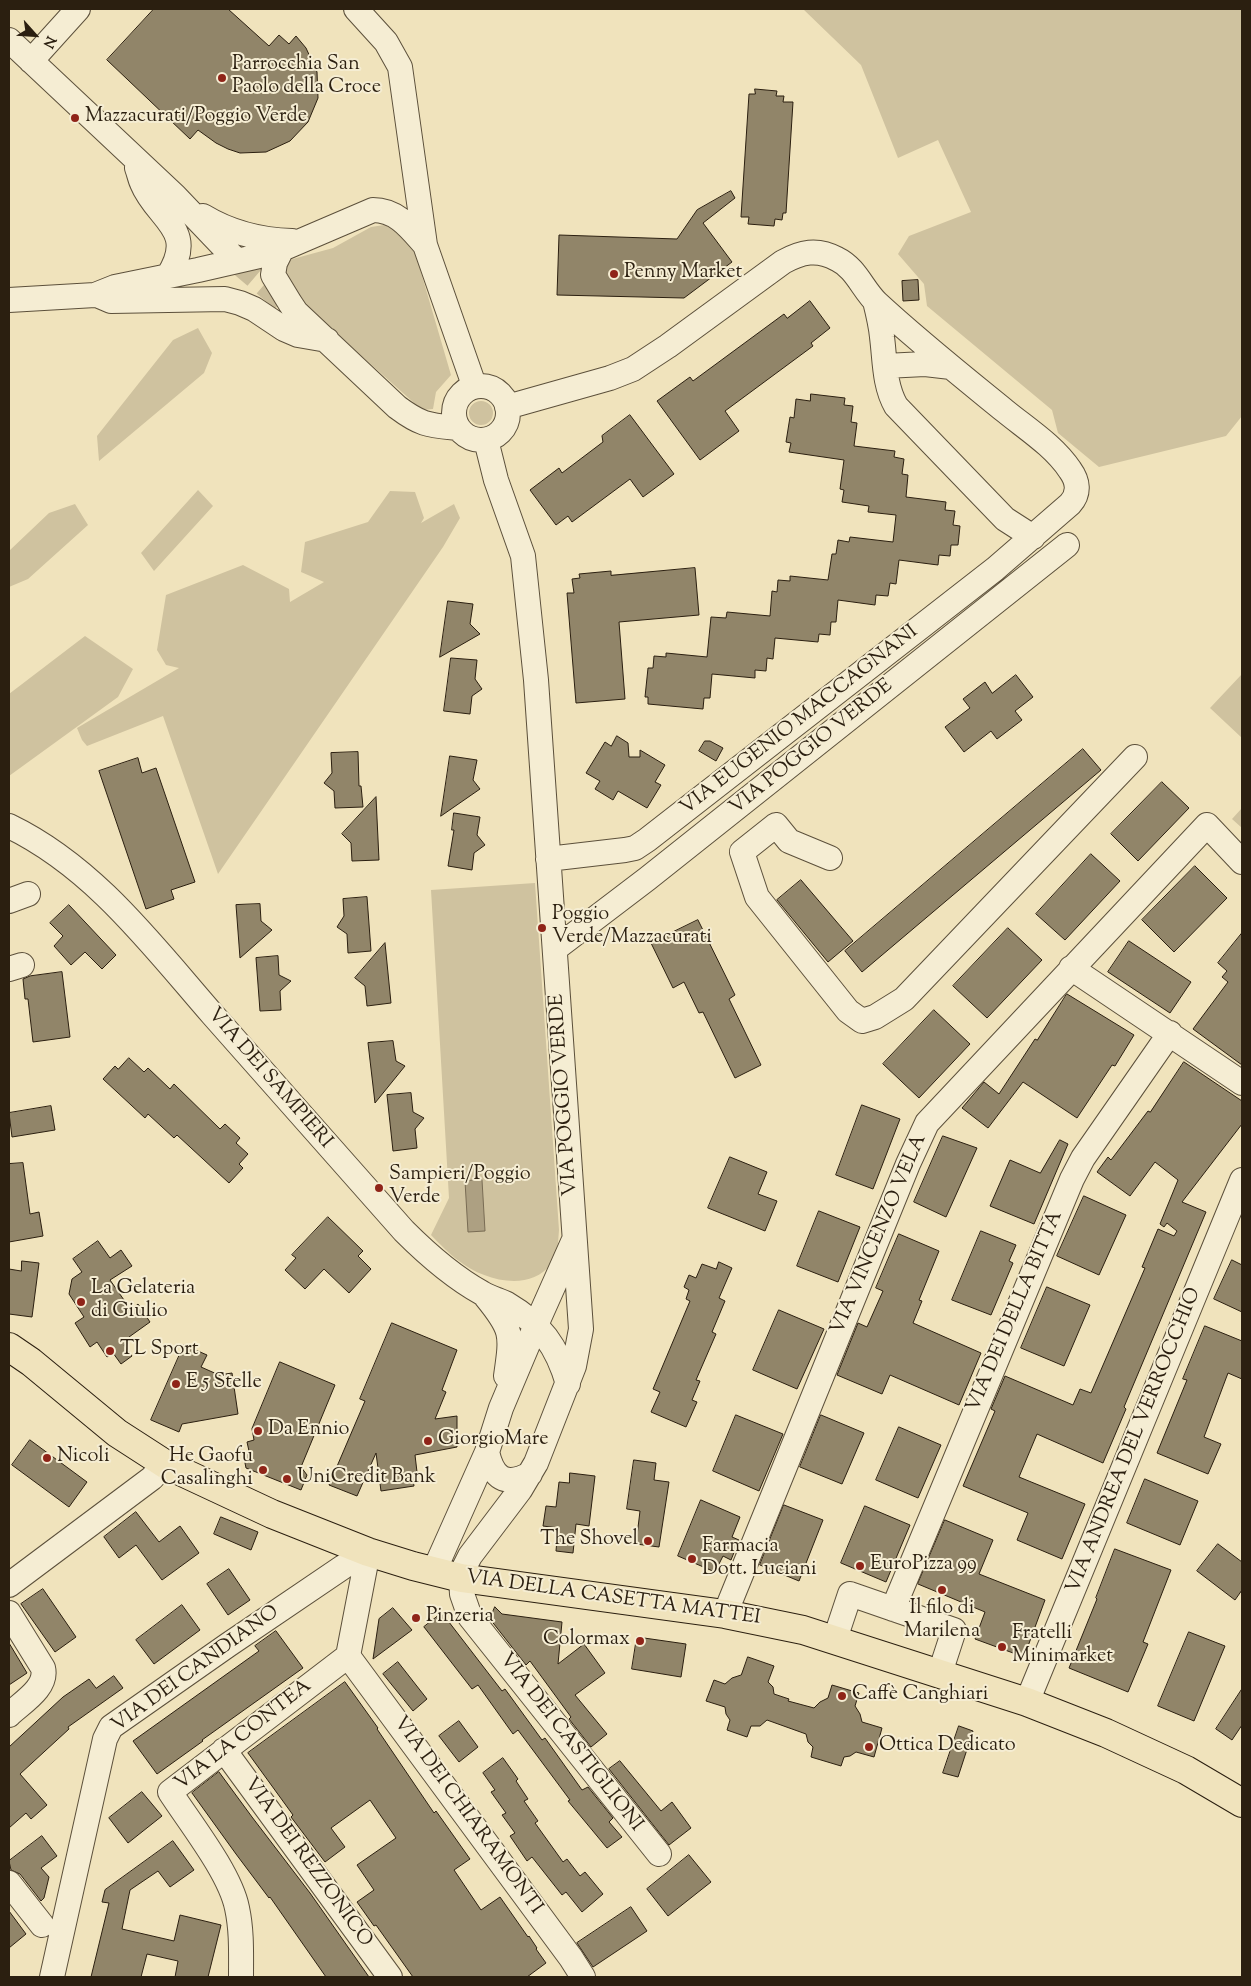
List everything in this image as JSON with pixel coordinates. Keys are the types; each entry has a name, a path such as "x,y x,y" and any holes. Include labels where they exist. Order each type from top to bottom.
{"main road":[{"name":"VIA DELLA CASETTA MATTEI","path":"9,1347 31,1362 117,1432 165,1464 272,1514 368,1552 460,1578 725,1614 788,1626 835,1639 1027,1702 1130,1743 1186,1770 1242,1803"}],"street":[{"path":"31,61 78,9"},
{"path":"356,9 386,42 400,67 425,245 474,385"},
{"path":"9,40 175,196 237,261"},
{"path":"135,159 142,184 174,229 178,240 179,252 168,276"},
{"path":"175,196 217,224 236,232 290,245"},
{"path":"9,300 95,295 115,287 237,261 290,245 324,232 365,212 383,210 400,218 425,245"},
{"path":"290,245 274,263 273,275 296,312 397,407 415,420 429,425 457,428 467,437 479,441 495,437 504,428 508,418 508,407 496,389 482,384 474,385 462,394 456,402 454,411 457,428"},
{"name":"VIA EUGENIO MACCAGNANI","path":"508,407 610,378 633,369 668,346 772,268 800,254 816,252 837,258 858,277 875,302 1048,446 1065,462 1074,475 1077,488 1074,500 1033,537 926,623 647,840 635,848 625,850 548,859"},
{"path":"95,295 110,301 225,299 240,302 284,329 298,335 327,340"},
{"name":"VIA EUGENIO MACCAGNANI","path":"875,302 891,395 901,412 1005,519 1033,537"},
{"path":"885,366 925,364 951,367"},
{"name":"VIA POGGIO VERDE","path":"460,1578 467,1561 530,1474 542,1451 568,1384 578,1351 581,1328 536,680 524,564 517,538 496,480 486,440"},
{"name":"VIA POGGIO VERDE","path":"555,949 1067,545"},
{"path":"708,830 742,852 757,897 848,1011 862,1021 875,1017 904,999 1135,757"},
{"path":"742,852 776,825 789,841 830,858"},
{"name":"VIA VINCENZO VELA","path":"725,1614 927,1123 967,1078 1207,825 1242,862"},
{"name":"VIA DEI SAMPIERI","path":"9,826 56,853 92,881 155,949 404,1231 438,1263 483,1294 506,1304 536,1325"},
{"path":"1071,968 1242,1083"},
{"name":"VIA DEI DELLA BITTA","path":"893,1609 1075,1174 1083,1158 1170,1033"},
{"name":"VIA ANDREA DEL VERROCCHIO","path":"1027,1702 1242,1180"},
{"name":"VIA POGGIO VERDE","path":"434,1571 487,1452 501,1408 574,1240"},
{"path":"483,1294 504,1321 510,1335 510,1348 501,1408"},
{"path":"536,1325 558,1353 568,1384"},
{"path":"487,1452 493,1470 504,1479 516,1480 530,1474"},
{"path":"9,1586 152,1478 165,1464"},
{"path":"348,1656 368,1552"},
{"name":"VIA DEI CANDIANO","path":"52,1977 105,1739 111,1727 228,1645 368,1552"},
{"name":"VIA DEI CASTIGLIONI","path":"460,1578 462,1594 470,1618 658,1854"},
{"path":"835,1639 850,1594 954,1630 940,1673"},
{"path":"9,1613 43,1668 44,1676 41,1684 9,1715"},
{"name":"VIA LA CONTEA","path":"241,1977 240,1924 229,1882 170,1792 348,1656"},
{"name":"VIA DEI CHIARAMONTI","path":"348,1656 571,1958 583,1977"},
{"name":"VIA DEI REZZONICO","path":"224,1750 390,1977"},
{"path":"9,1883 42,1925"}],"shaded area":[{"path":"803,9 1242,9 1242,416 1226,436 1099,467 1058,433 1052,410 927,306 924,284 898,254 909,236 971,212 938,140 898,158 861,65"},
{"path":"384,225 396,230 413,245 451,375 436,392 433,409 422,410 289,291 284,270 289,260 333,248 371,227"},
{"path":"198,328 212,353 204,373 99,461 97,436 173,340"},
{"path":"481,401 490,404 493,413 490,422 481,425 472,422 469,413 472,404"},
{"path":"198,490 213,506 154,571 141,553"},
{"path":"390,491 415,492 424,518 421,523 454,504 460,518 443,547 218,874 163,716 87,746 77,728 179,668 166,665 157,650 166,595 243,565 289,589 290,602 324,582 301,572 305,542 368,522"},
{"path":"75,504 88,525 28,579 9,587 9,551 49,513"},
{"path":"85,636 133,669 118,697 9,776 9,694"},
{"path":"1242,674 1242,738 1210,708"},
{"path":"1242,808 1242,828 1232,819"},
{"path":"535,883 559,1230 557,1248 551,1264 542,1273 519,1281 493,1278 480,1274 452,1255 431,1235 449,1198 431,890"},
{"path":"482,1180 485,1231 468,1232 465,1181"}],"building":[{"name":"Parrocchia San Paolo della Croce","path":"154,9 228,9 269,46 279,35 289,44 296,36 306,48 317,72 318,98 308,122 290,141 266,152 240,153 216,143 198,130 190,139 107,60"},
{"path":"755,89 777,91 776,96 784,96 783,102 793,102 786,213 783,213 782,220 775,219 774,226 748,224 749,217 741,217 749,94 755,94"},
{"path":"731,191 735,198 703,223 732,262 684,298 557,295 559,235 677,239 697,210"},
{"path":"918,280 919,300 903,301 902,281"},
{"path":"810,301 830,328 811,343 813,346 725,411 739,431 700,460 657,401 690,377 693,381 784,314 787,318"},
{"path":"811,394 845,398 844,405 853,406 851,422 857,423 854,446 895,451 894,457 904,459 902,474 908,475 906,497 946,502 945,510 955,511 953,525 960,526 958,545 951,545 950,556 939,555 938,565 899,560 896,584 890,583 888,596 876,595 875,605 838,600 836,622 831,622 830,635 819,634 818,642 775,638 773,659 767,658 766,671 755,670 755,678 712,674 710,698 704,698 703,709 648,704 648,697 645,697 648,668 653,668 654,656 666,657 666,653 707,657 711,617 726,618 727,612 770,616 772,591 777,592 778,580 790,581 790,576 828,580 832,554 836,554 838,540 849,542 850,537 893,542 896,515 868,512 869,506 842,502 844,490 840,489 844,460 789,452 791,443 786,442 790,417 794,418 796,399 810,401"},
{"path":"630,415 674,474 643,497 630,479 572,522 568,516 556,525 530,490 559,468 562,473 603,442 602,436"},
{"path":"695,568 699,615 619,622 625,699 576,703 567,593 574,593 572,579 580,578 579,574 611,571 611,575"},
{"path":"448,601 473,604 470,624 480,634 440,657"},
{"path":"451,658 477,660 475,679 482,689 472,696 470,714 444,711"},
{"path":"1016,675 1033,697 1015,711 1022,720 997,739 991,731 964,752 945,727 970,708 963,699 985,682 992,693"},
{"path":"617,736 628,743 629,757 640,757 640,750 665,765 655,782 661,785 647,808 618,791 613,800 595,789 600,781 586,773 605,742 611,746"},
{"path":"705,741 710,741 723,748 716,761 699,751"},
{"path":"1083,749 1101,770 862,972 845,951"},
{"path":"358,752 359,786 361,786 363,807 335,808 334,791 324,783 332,773 331,753"},
{"path":"450,756 477,760 473,780 480,789 441,816"},
{"path":"138,758 142,773 156,768 195,882 171,890 174,899 146,909 99,771"},
{"path":"1162,782 1189,808 1138,861 1111,834"},
{"path":"376,797 379,860 352,861 351,843 342,834"},
{"path":"454,813 480,817 477,835 485,845 474,853 472,870 448,866 454,830 452,830"},
{"path":"1091,854 1120,881 1065,940 1036,914"},
{"path":"1195,866 1227,898 1174,952 1142,920"},
{"path":"801,880 853,941 828,962 777,900"},
{"path":"367,897 371,951 348,953 347,934 337,927 344,916 343,899"},
{"path":"260,904 261,921 272,930 240,958 236,905"},
{"path":"69,905 116,955 102,969 85,952 71,965 54,946 63,936 50,923"},
{"path":"698,920 735,995 729,999 761,1065 735,1078 703,1012 699,1013 684,982 673,988 651,943"},
{"path":"1008,928 1042,960 987,1018 953,986"},
{"path":"1242,933 1242,1065 1193,1029 1228,982 1222,977 1227,971 1218,963"},
{"path":"1129,941 1191,982 1170,1013 1108,972"},
{"path":"385,943 391,1003 367,1006 365,986 355,978"},
{"path":"278,956 279,975 291,981 280,991 281,1010 260,1011 256,958"},
{"path":"62,972 70,1037 33,1042 28,999 25,999 23,979 30,976"},
{"path":"1067,994 1134,1035 1115,1066 1112,1065 1077,1118 1023,1082 988,1128 962,1108 984,1082 999,1094"},
{"path":"934,1010 970,1044 919,1098 883,1064"},
{"path":"393,1041 396,1061 405,1066 375,1103 368,1043"},
{"path":"129,1058 144,1072 148,1068 170,1089 174,1084 220,1129 225,1124 240,1138 236,1143 248,1154 239,1164 243,1168 229,1183 177,1135 174,1138 148,1114 145,1118 103,1079 115,1066 118,1069"},
{"path":"1184,1062 1242,1101 1242,1124 1182,1202 1206,1212 1124,1407 1126,1409 1103,1463 1037,1434 1019,1477 1085,1504 1062,1559 1017,1540 1028,1513 963,1486 995,1411 991,1409 1005,1376 1073,1405 1080,1389 1091,1393 1145,1268 1142,1267 1158,1229 1174,1236 1177,1231 1167,1223 1164,1227 1160,1224 1178,1180 1155,1162 1130,1196 1097,1172 1108,1157 1111,1160 1148,1111 1150,1112"},
{"path":"411,1093 413,1112 424,1118 415,1129 417,1148 393,1151 387,1095"},
{"path":"862,1105 900,1119 873,1189 836,1175"},
{"path":"51,1106 55,1130 12,1137 9,1113"},
{"path":"943,1136 977,1148 946,1217 914,1202"},
{"path":"1060,1140 1068,1144 1034,1224 990,1206 1010,1160 1040,1173"},
{"path":"730,1157 767,1172 758,1194 777,1201 765,1231 708,1208"},
{"path":"23,1163 30,1214 39,1212 43,1236 9,1242 9,1164"},
{"path":"1084,1196 1126,1215 1099,1275 1057,1256"},
{"path":"819,1211 860,1227 838,1282 797,1266"},
{"path":"328,1217 363,1251 358,1256 371,1269 349,1293 324,1269 305,1289 285,1270 296,1258 292,1255"},
{"path":"981,1231 1016,1245 1009,1261 1013,1263 991,1315 952,1300"},
{"path":"899,1234 939,1251 919,1300 922,1301 913,1323 981,1353 959,1405 890,1375 882,1394 837,1375 858,1323 867,1327 883,1291 876,1288"},
{"path":"98,1241 110,1258 121,1250 132,1266 110,1280 131,1310 138,1304 150,1322 129,1337 131,1340 124,1345 132,1356 121,1364 113,1353 107,1357 97,1342 90,1347 75,1323 84,1317 69,1294 72,1279 82,1272 73,1259"},
{"path":"1232,1260 1242,1265 1242,1312 1214,1299"},
{"path":"22,1261 39,1263 32,1317 9,1314 9,1269 21,1271"},
{"path":"719,1262 732,1268 719,1298 725,1301 712,1332 716,1334 696,1380 700,1381 692,1400 697,1402 686,1427 651,1412 660,1392 653,1389 690,1301 686,1299 689,1290 684,1287 689,1275 696,1278 702,1264 716,1269"},
{"path":"1047,1287 1090,1305 1064,1366 1021,1348"},
{"path":"779,1310 824,1329 797,1389 753,1370"},
{"path":"392,1323 457,1350 442,1390 446,1392 435,1419 457,1416 457,1447 415,1455 417,1472 412,1473 414,1486 381,1491 376,1453 357,1496 329,1485 365,1401 360,1399"},
{"path":"1205,1326 1242,1341 1242,1379 1228,1373 1204,1437 1221,1444 1208,1474 1157,1453 1187,1380 1183,1379"},
{"path":"184,1345 207,1355 201,1367 219,1375 232,1373 238,1414 182,1424 179,1432 151,1420"},
{"path":"280,1362 335,1385 301,1467 307,1475 301,1490 246,1468 243,1453 249,1451 247,1442 254,1440 252,1429"},
{"path":"736,1415 783,1434 759,1491 713,1471"},
{"path":"821,1415 864,1433 842,1484 800,1467"},
{"path":"899,1427 941,1445 918,1498 876,1480"},
{"path":"30,1440 87,1482 69,1507 12,1465"},
{"path":"634,1460 656,1463 654,1480 669,1482 659,1547 636,1544 640,1511 627,1509"},
{"path":"570,1473 595,1476 589,1526 576,1524 573,1553 556,1551 558,1528 543,1526 546,1506 556,1507 559,1482 569,1483"},
{"path":"1145,1479 1198,1501 1180,1545 1127,1523"},
{"path":"701,1500 740,1517 732,1537 739,1540 731,1560 723,1556 715,1572 678,1556"},
{"path":"784,1505 823,1520 799,1581 760,1565"},
{"path":"865,1506 910,1525 886,1582 841,1563"},
{"path":"136,1512 159,1542 180,1526 199,1553 162,1580 136,1545 119,1558 104,1537"},
{"path":"221,1517 258,1532 251,1550 214,1534"},
{"path":"945,1520 993,1540 979,1574 1045,1600 1024,1657 975,1639 985,1612 918,1584"},
{"path":"1218,1544 1242,1562 1242,1590 1235,1600 1197,1571"},
{"path":"1115,1549 1171,1570 1143,1642 1148,1644 1128,1692 1069,1668"},
{"path":"229,1569 250,1600 228,1615 207,1584"},
{"path":"43,1589 76,1637 55,1652 21,1604"},
{"path":"182,1605 200,1630 154,1664 136,1640"},
{"path":"495,1607 502,1614 562,1622 558,1664 584,1644 605,1673 575,1695 607,1734 591,1747 569,1719 571,1717 530,1661 526,1665 490,1619"},
{"path":"393,1608 412,1630 373,1659 379,1619"},
{"path":"442,1613 502,1691 505,1689 542,1740 545,1738 582,1790 588,1787 613,1818 609,1822 622,1837 607,1848 568,1801 570,1800 518,1730 513,1734 478,1685 472,1689 424,1627"},
{"path":"276,1631 303,1668 157,1774 133,1741 259,1651 255,1646"},
{"path":"1189,1632 1225,1646 1194,1721 1158,1706"},
{"path":"637,1637 686,1644 681,1677 632,1669"},
{"path":"9,1643 27,1673 9,1685"},
{"path":"748,1657 774,1666 768,1682 773,1687 774,1694 789,1699 788,1701 814,1708 828,1698 832,1685 859,1693 855,1706 862,1722 882,1728 874,1757 856,1752 844,1757 841,1766 811,1757 813,1747 808,1742 806,1734 767,1720 760,1726 751,1726 747,1737 727,1730 730,1720 726,1714 725,1707 706,1701 714,1680 725,1684 732,1678 741,1675"},
{"path":"398,1662 427,1699 413,1711 383,1674"},
{"path":"114,1676 123,1688 68,1727 69,1729 20,1774 47,1805 31,1819 26,1813 9,1828 9,1747 63,1697 89,1679 96,1688"},
{"path":"345,1682 434,1813 436,1811 470,1859 454,1870 481,1910 500,1897 537,1948 546,1963 527,1977 413,1977 357,1902 374,1890 357,1865 396,1838 370,1800 331,1828 345,1847 325,1862 291,1817 293,1815 248,1753"},
{"path":"1242,1689 1242,1725 1232,1740 1216,1729"},
{"path":"459,1721 478,1747 459,1762 439,1736"},
{"path":"959,1726 973,1731 958,1777 943,1773"},
{"path":"503,1758 518,1779 516,1781 528,1799 524,1801 538,1821 535,1823 563,1862 567,1859 580,1876 585,1872 603,1894 582,1912 566,1892 562,1895 532,1857 527,1861 510,1836 515,1833 502,1815 506,1813 491,1792 495,1790 483,1773"},
{"path":"620,1761 661,1811 672,1802 691,1828 669,1845 609,1769"},
{"path":"219,1772 310,1893 369,1977 326,1977 270,1897 236,1854 192,1793"},
{"path":"142,1792 162,1816 128,1843 109,1818"},
{"path":"42,1836 57,1856 41,1868 49,1877 44,1898 41,1901 20,1874 11,1870 9,1861"},
{"path":"173,1841 194,1870 170,1887 158,1871 130,1890 122,1929 174,1941 180,1915 221,1925 208,1977 175,1977 178,1961 147,1954 141,1977 91,1977 109,1903 102,1902 105,1890"},
{"path":"689,1855 711,1882 668,1916 647,1889"},
{"path":"631,1907 647,1931 593,1967 577,1943"},
{"path":"9,1911 26,1934 9,1948"}],"tunnel":[{"path":"237,261 291,307"}],"place":[{"name":"Parrocchia San Paolo della Croce","path":"222,78"},
{"name":"Mazzacurati/Poggio Verde","path":"75,118"},
{"name":"Penny Market","path":"614,274"},
{"name":"Poggio Verde/Mazzacurati","path":"542,928"},
{"name":"Sampieri/Poggio Verde","path":"379,1188"},
{"name":"La Gelateria di Giulio","path":"81,1302"},
{"name":"TL Sport","path":"110,1351"},
{"name":"E 5 Stelle","path":"176,1384"},
{"name":"Da Ennio","path":"258,1431"},
{"name":"GiorgioMare","path":"428,1441"},
{"name":"Nicoli","path":"47,1458"},
{"name":"He Gaofu Casalinghi","path":"263,1470"},
{"name":"UniCredit Bank","path":"287,1479"},
{"name":"The Shovel","path":"648,1541"},
{"name":"Farmacia Dott. Luciani","path":"692,1559"},
{"name":"EuroPizza 99","path":"860,1566"},
{"name":"Il filo di Marilena","path":"942,1590"},
{"name":"Pinzeria","path":"416,1618"},
{"name":"Colormax","path":"640,1641"},
{"name":"Fratelli Minimarket","path":"1002,1647"},
{"name":"Caffè Canghiari","path":"842,1696"},
{"name":"Ottica Dedicato","path":"869,1747"}]}
